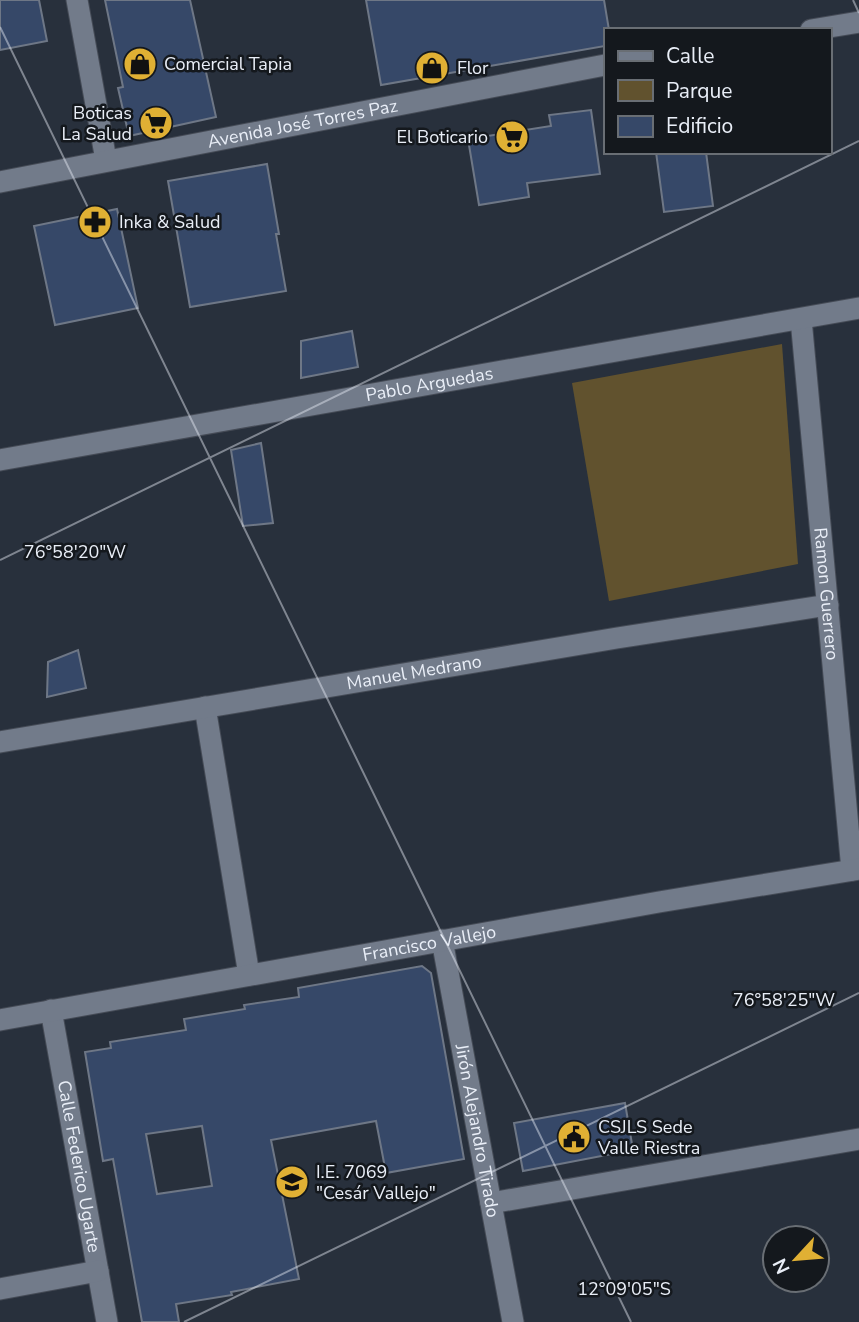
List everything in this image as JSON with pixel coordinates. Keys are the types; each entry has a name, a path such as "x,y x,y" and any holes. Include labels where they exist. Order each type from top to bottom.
{"street":[{"path":"77,0 106,160"},
{"path":"823,28 859,22"},
{"name":"Avenida José Torres Paz","path":"0,182 604,65"},
{"name":"Pablo Arguedas","path":"0,460 859,308"},
{"name":"Ramon Guerrero","path":"801,319 856,870"},
{"name":"Manuel Medrano","path":"0,742 617,638 828,606"},
{"path":"205,707 249,975"},
{"name":"Francisco Vallejo","path":"0,1020 442,940 856,870"},
{"name":"Jirón Alejandro Tirado","path":"442,940 513,1322"},
{"name":"Calle Federico Ugarte","path":"51,1010 107,1322"},
{"path":"491,1203 859,1139"},
{"path":"0,1289 98,1271"}],"green space":[{"path":"782,344 798,564 609,601 572,383"}],"building":[{"path":"0,0 39,0 47,41 0,50"},
{"path":"105,0 190,0 216,117 129,136 118,88 123,87"},
{"path":"366,0 604,0 609,28 604,28 604,46 381,85"},
{"path":"591,110 600,174 527,183 529,197 479,205 468,139 551,126 549,115"},
{"path":"656,154 706,154 713,206 664,212"},
{"path":"267,164 286,291 190,307 168,181"},
{"path":"117,209 138,308 55,325 34,226"},
{"path":"352,331 358,367 301,378 301,341"},
{"path":"261,443 273,523 243,526 231,450"},
{"path":"78,650 86,688 47,697 48,662"},
{"path":"422,966 431,973 464,1159 386,1173 376,1121 271,1140 299,1279 231,1292 232,1295 176,1304 179,1322 142,1322 113,1159 103,1161 85,1052 111,1048 110,1042 186,1030 184,1019 245,1009 244,1005 299,997 298,988","holes":["202,1126 212,1186 157,1194 146,1134"]},
{"name":"CSJLS Sede Valle Riestra","path":"625,1103 633,1150 523,1171 514,1123"}],"place":[{"name":"Comercial Tapia","path":"140,64"},
{"name":"Flor","path":"432,68"},
{"name":"Boticas La Salud","path":"156,123"},
{"name":"El Boticario","path":"512,137"},
{"name":"Inka & Salud","path":"95,222"},
{"name":"CSJLS Sede Valle Riestra","path":"574,1137"},
{"name":"I.E. 7069 \"Cesár Vallejo\"","path":"292,1182"}]}
